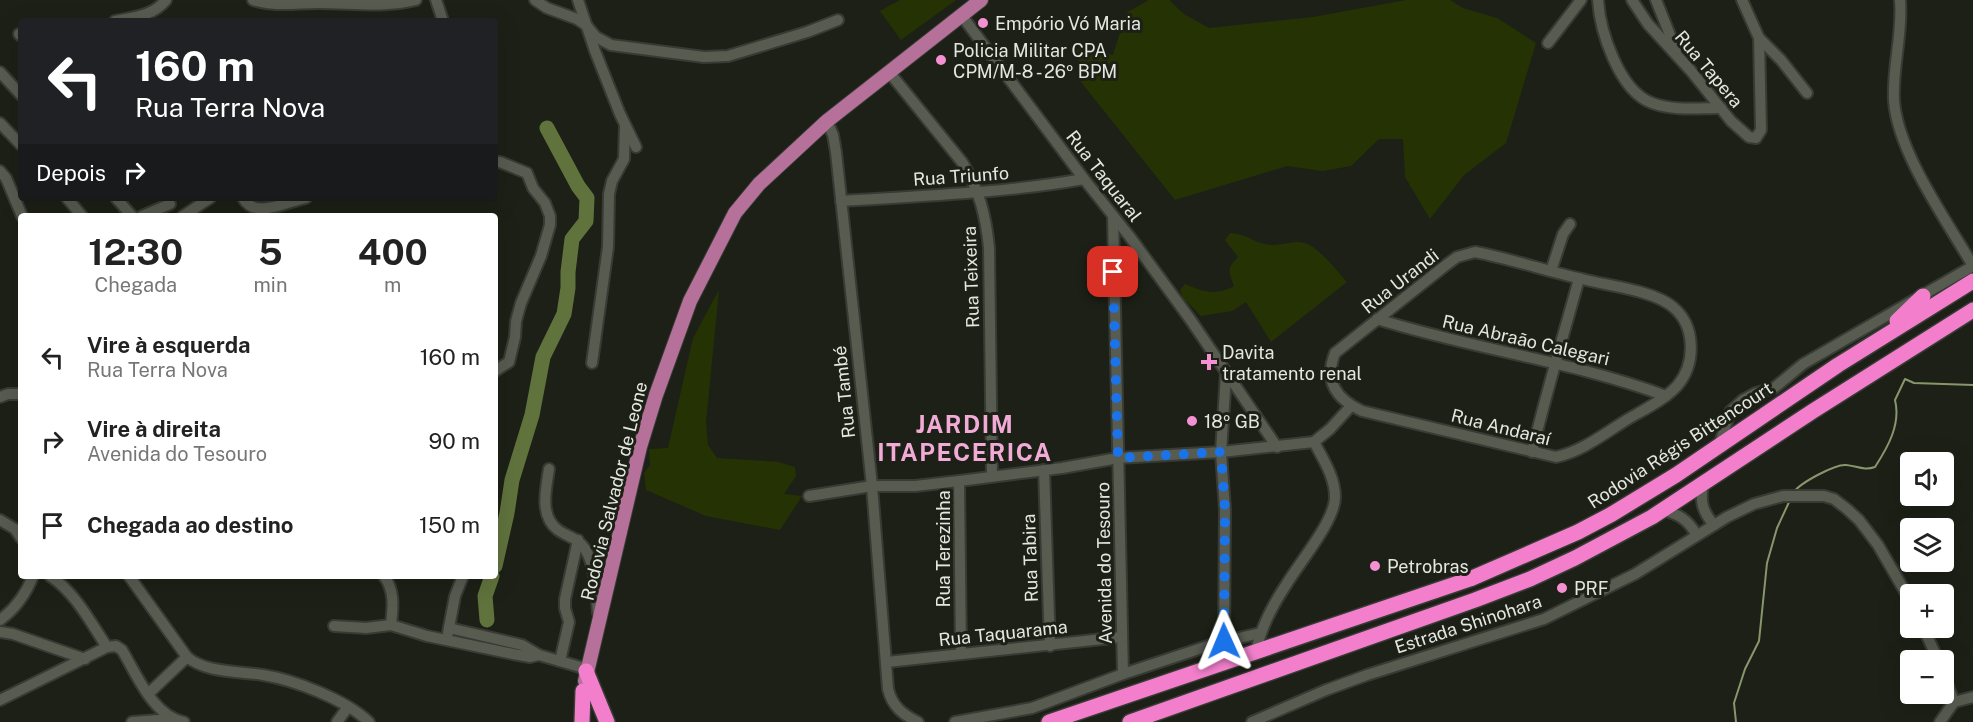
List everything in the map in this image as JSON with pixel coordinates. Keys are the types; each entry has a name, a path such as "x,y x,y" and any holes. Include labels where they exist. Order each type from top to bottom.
{"highway":[{"name":"Rodovia Régis Bittencourt","path":"1048,722 1470,579 1539,550 1612,514 1719,446 1838,365 1973,281"},
{"path":"1838,365 1892,326 1923,296"},
{"path":"1130,722 1465,604 1530,579 1575,558 1662,510 1973,310"},
{"path":"587,670 607,722"},
{"path":"582,722 583,691"}],"main road":[{"name":"Rodovia Salvador de Leone","path":"574,722 643,439 664,372 690,301 735,213 749,194 827,121 981,0"}],"street":[{"path":"127,18 152,12 166,0"},
{"path":"253,0 273,4 341,3 387,6 416,0"},
{"path":"436,0 442,18"},
{"path":"535,0 547,8 569,15 586,25 596,37 611,45 711,57 728,56 838,20"},
{"path":"578,0 625,125 636,147"},
{"path":"1548,43 1581,0"},
{"path":"1598,0 1600,20 1614,58 1638,94 1650,102 1678,109 1721,108"},
{"name":"Rua Tapera","path":"1632,0 1648,24 1721,108 1740,129 1753,138 1761,133 1759,38"},
{"path":"1656,0 1678,56"},
{"path":"1742,0 1759,38 1808,93"},
{"path":"1719,446 1730,412 1743,400 1756,393 1774,388 1803,364 1973,266 1915,165 1897,119 1894,99 1900,35 1900,0"},
{"name":"Rua Taquaral","path":"962,16 1190,319 1277,447"},
{"path":"0,72 18,92"},
{"name":"Rua Teixeira","path":"889,72 962,162 978,191 986,220 989,248 992,476"},
{"name":"Rua També","path":"827,121 833,135 841,201 872,486 890,697 903,714 918,722"},
{"path":"0,123 18,142"},
{"path":"592,363 607,258 609,194 625,152 625,125"},
{"path":"498,162 527,172 533,188 545,203 550,216 550,225 541,256 521,303 509,362 498,369"},
{"path":"0,171 6,178 21,213"},
{"name":"Rua Triunfo","path":"841,201 1052,185 1084,179"},
{"path":"70,201 80,213"},
{"path":"119,201 129,213"},
{"path":"147,213 168,201 179,213"},
{"path":"187,213 205,201"},
{"path":"244,201 255,209 254,213 295,201"},
{"name":"Avenida do Tesouro","path":"1113,216 1123,674"},
{"path":"1551,271 1563,234 1570,224"},
{"name":"Rua Urandi","path":"1351,406 1338,396 1330,375 1335,353 1428,278 1458,257 1475,252 1579,279"},
{"path":"1532,452 1579,279"},
{"name":"Rua Andaraí","path":"1351,406 1362,411 1556,457 1575,451 1666,396 1678,385 1686,373 1692,344 1681,315 1662,300 1579,279"},
{"name":"Rua Abraão Calegari","path":"1377,320 1634,384 1666,396"},
{"path":"1224,641 1225,510 1221,452 1226,374"},
{"path":"0,397 18,393"},
{"path":"809,496 872,486 915,486 959,482 1118,458 1221,452 1314,442 1330,429 1351,406"},
{"path":"1256,651 1260,633 1285,585 1332,512 1335,498 1329,469 1314,442"},
{"path":"549,468 546,512 558,530 578,540 585,549 590,562 599,622"},
{"name":"Rua Tabira","path":"1044,470 1050,646"},
{"name":"Rua Terezinha","path":"959,482 961,653"},
{"path":"1703,484 1702,508 1714,525"},
{"name":"Estrada Shinohara","path":"1252,722 1367,675 1544,618 1635,574 1696,534 1754,504 1774,498 1824,496 1833,499 1859,520 1878,544 1901,584"},
{"path":"1662,510 1685,519 1696,534"},
{"path":"0,520 18,533"},
{"path":"560,661 569,622 565,599 578,540"},
{"path":"0,620 8,614 23,595 31,579"},
{"path":"54,579 84,612 107,647"},
{"path":"131,579 187,657 203,666 266,675 300,685 348,707 369,722"},
{"path":"386,579 392,587 391,625"},
{"path":"446,639 455,596 462,579"},
{"path":"334,626 366,628 391,625 427,636 523,656 539,655"},
{"path":"449,628 522,645 539,655 587,670"},
{"path":"0,632 13,634 85,659"},
{"path":"955,722 1024,710 1224,641 1260,633"},
{"name":"Rua Taquarama","path":"887,662 1122,637"},
{"path":"0,700 107,647 116,646 122,650 148,694 171,718"},
{"path":"148,694 187,657"},
{"path":"1954,702 1973,697"},
{"path":"1940,722 1953,704"},
{"path":"337,722 348,707"},
{"path":"132,722 171,718 184,722"}],"green space":[{"path":"900,0 956,0 901,40 880,11"},
{"path":"1149,0 1169,0 1184,14 1209,28 1313,17 1406,0 1450,0 1463,8 1497,18 1536,43 1506,143 1464,175 1430,219 1405,177 1403,139 1379,139 1351,166 1323,171 1287,166 1175,200 1081,82 1076,49 1113,55 1126,13"},
{"path":"1230,233 1269,245 1305,243 1325,257 1347,282 1271,342 1246,302 1232,311 1201,316 1183,298 1180,290 1185,284 1210,292 1222,291 1234,286 1230,271 1238,257 1225,240"},
{"path":"719,290 706,422 708,445 717,458 778,462 795,467 796,476 784,494 802,496 780,530 706,516 646,490 644,473 650,465 649,449 668,448 693,338"}],"waterway":[{"path":"498,553 512,480 532,415 543,357 564,314 572,239 586,221 587,198 578,186 547,128"},
{"path":"1794,492 1810,479 1834,468 1846,465 1875,467 1892,435 1896,418 1895,400 1905,379 1914,383 1973,385"},
{"path":"1736,722 1734,703 1745,669 1759,641 1767,563 1777,528 1790,500"},
{"path":"487,620 485,596 491,579"}],"place":[{"name":"Empório Vó Maria","path":"983,23"},
{"name":"Policia Militar CPA CPM/M-8 - 26º BPM","path":"941,60"},
{"name":"Davita tratamento renal","path":"1209,362"},
{"name":"18º GB","path":"1192,421"},
{"name":"Petrobras","path":"1375,566"},
{"name":"PRF","path":"1562,588"}],"district":[{"name":"JARDIM ITAPECERICA","path":"965,438"}],"route":[{"path":"1113,272 1118,458 1221,452 1225,510 1224,641"}]}
